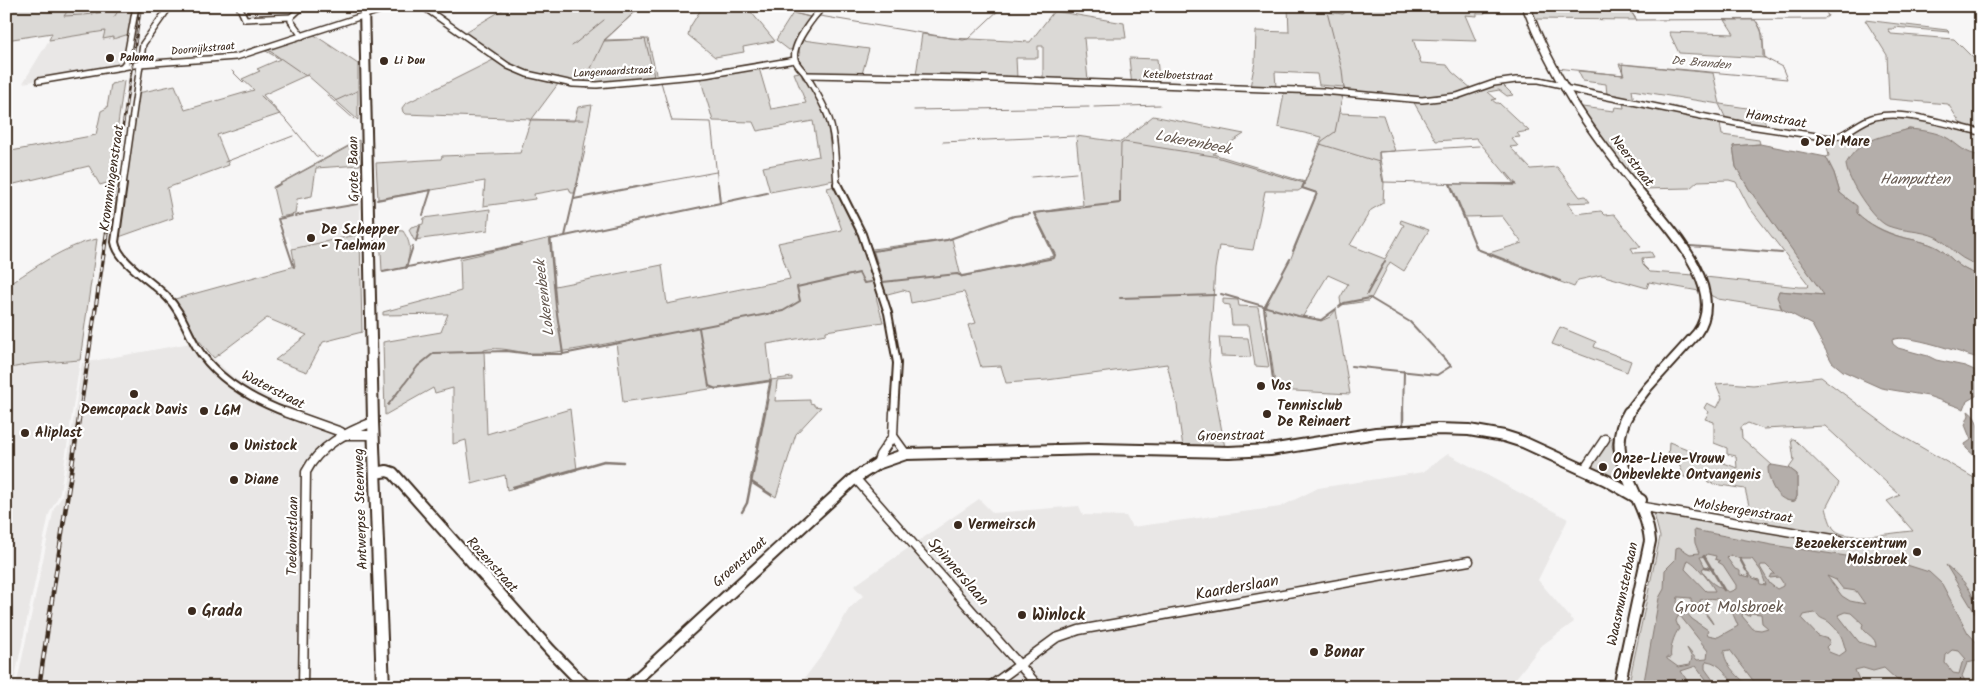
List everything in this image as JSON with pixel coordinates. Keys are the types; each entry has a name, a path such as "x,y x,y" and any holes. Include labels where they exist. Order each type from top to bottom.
{"main road":[{"name":"Grote Baan","path":"365,11 371,330"},
{"name":"Antwerpse Steenweg","path":"371,330 382,687"}],"street":[{"path":"122,67 126,62 136,6"},
{"path":"140,64 143,44 170,6"},
{"path":"239,6 245,19 291,17 303,6"},
{"name":"Doornijkstraat","path":"39,81 140,64 236,57 302,36 365,11 386,9 393,6"},
{"name":"Langenaardstraat","path":"422,6 508,66 527,74 573,84 597,84 695,76 795,60"},
{"path":"824,6 815,15 802,34 794,53 795,60 806,75 828,116 832,130 837,186 862,234 888,313 897,363 893,436 906,454"},
{"name":"Neerstraat","path":"1526,6 1561,84 1597,139 1693,263 1699,275 1705,297 1704,313 1698,331"},
{"path":"291,17 291,21 302,36"},
{"name":"Krommingenstraat","path":"140,64 116,248 175,305 201,354"},
{"name":"Ketelboetstraat","path":"806,75 967,78 1322,90 1422,100 1457,96 1494,82 1524,79 1561,84"},
{"name":"Hamstraat","path":"1561,84 1750,126 1830,138 1839,138 1875,116 1913,119 1981,132"},
{"name":"Waasmunsterbaan","path":"1619,687 1651,530 1642,504 1621,460 1618,448 1618,434 1642,395 1698,331"},
{"name":"Waterstraat","path":"201,354 229,381 248,394 286,414 341,432 342,435"},
{"name":"Toekomstlaan","path":"303,687 306,472 313,459 342,435 373,422"},
{"name":"Groenstraat","path":"628,687 855,478 876,464 906,454 1097,449 1229,452 1270,450 1376,433 1437,429 1468,430 1504,436 1523,442 1606,480 1642,504"},
{"path":"342,435 374,435"},
{"name":"Groenstraat","path":"876,464 893,436"},
{"path":"1584,470 1605,439"},
{"name":"Rozenstraat","path":"375,474 387,471 393,473 550,650 586,687"},
{"name":"Spinnerslaan","path":"855,478 1039,687"},
{"name":"Groenstraat","path":"1606,480 1632,484"},
{"name":"Molsbergenstraat","path":"1642,504 1839,540"},
{"name":"Kaarderslaan","path":"989,687 1056,638 1079,630 1469,561"}],"shaded area":[{"path":"105,31 104,38 114,37 114,39 129,34 123,65 23,83 49,40"},
{"path":"360,205 360,234 292,249 288,236 285,237 280,217"},
{"path":"196,342 234,378 291,411 344,429 318,451 311,465 309,687 16,687 54,508 62,497 82,363"},
{"path":"80,361 60,493 49,514 13,687 6,687 6,369 30,364"},
{"path":"1448,454 1568,519 1538,580 1574,622 1541,646 1509,687 798,687 825,651 849,609 863,596 854,586 979,499 993,513 1079,506 1083,515 1126,516 1132,527 1280,507 1318,488 1423,472"}],"green space":[{"path":"6,6 134,6 129,34 113,39 113,37 103,39 105,31 49,40 52,33 6,40"},
{"path":"509,6 642,6 604,40 648,39 657,78 581,82 544,78 509,64 464,33"},
{"path":"703,6 746,6 775,41 743,47 744,52 715,57 688,35 690,27"},
{"path":"1281,6 1483,6 1485,13 1477,13 1477,16 1465,15 1476,41 1413,39 1421,63 1447,65 1452,72 1472,89 1440,96 1393,95 1319,85 1317,74 1275,72 1276,87 1250,87 1255,62 1256,31 1289,32 1288,7"},
{"path":"1531,6 1627,6 1637,20 1535,19"},
{"path":"1054,11 1124,23 1126,38 1084,38 1088,81 1043,79 1043,46 1038,46 1038,58 1016,58 1017,78 916,75 922,34 951,38 1030,42"},
{"path":"793,13 811,17 794,49 789,50 776,40"},
{"path":"1725,20 1755,20 1761,29 1765,58 1679,53 1669,32 1734,34"},
{"path":"1865,20 1947,30 1949,32 1894,27 1895,29 1888,29 1891,34 1954,39 1981,66 1981,275 1962,267 1934,246 1895,235 1872,224 1861,217 1857,213 1856,206 1840,193 1834,173 1826,157 1829,156 1825,136 1841,134 1866,117 1875,115 1959,129 1963,127 1948,104 1889,99 1887,55","holes":["1909,129 1937,134 1871,141"]},
{"path":"313,34 358,64 358,120 307,75 263,95 280,114 217,135 229,165 167,188 173,218 119,237 138,93 175,85 185,110 254,90 242,79 260,71 257,69 280,59 264,50"},
{"path":"803,40 869,49 862,74 906,79 816,78 812,80 828,127 834,180 770,192 763,167 819,156 813,121 757,131 753,122 713,121 700,77 759,68 771,109 806,103 794,73 800,72 803,79 810,79 797,56 800,55 799,49"},
{"path":"1129,58 1157,59 1160,88 1132,87"},
{"path":"493,60 500,65 532,78 558,84 532,119 574,121 578,107 592,105 575,193 571,193 569,188 534,194 535,199 483,206 485,181 378,199 376,163 441,159 442,156 520,153 531,119 405,114 403,112 402,108 405,104"},
{"path":"1619,64 1713,73 1720,104 1761,110 1767,128 1727,121 1719,104 1632,90 1634,102 1607,95 1606,84 1583,81 1578,71 1624,75"},
{"path":"124,81 110,182 100,185 89,166 6,186 6,152 96,135 101,111 107,108 111,84"},
{"path":"1501,83 1513,95 1507,96 1499,90 1488,92 1496,99 1492,100 1499,103 1529,131 1517,133 1520,137 1511,138 1518,146 1510,147 1531,169 1557,167 1580,197 1585,196 1590,202 1567,203 1576,214 1601,211 1605,215 1614,214 1641,247 1631,248 1634,253 1651,252 1654,257 1642,258 1643,265 1650,272 1694,275 1699,291 1649,282 1647,288 1601,275 1578,280 1574,287 1486,254 1522,243 1502,216 1465,217 1451,184 1515,185 1476,138 1436,141 1413,101 1454,99"},
{"path":"1284,93 1343,95 1339,113 1383,115 1395,151 1379,152 1384,183 1383,203 1371,210 1350,245 1385,259 1404,225 1400,223 1401,220 1429,230 1404,271 1390,262 1372,297 1368,301 1341,305 1340,298 1348,284 1328,275 1303,316 1321,321 1330,317 1336,310 1350,394 1276,390 1264,306 1291,258 1317,193 1303,188 1298,191 1265,191 1253,250 1219,246 1215,269 1209,361 1225,448 1183,447 1177,405 1167,364 1047,380 1006,383 1001,366 981,367 968,325 976,323 964,292 911,303 909,292 903,290 876,297 883,322 826,331 826,334 767,344 771,380 792,377 792,380 777,381 775,401 810,400 810,403 814,404 814,406 821,407 796,434 776,497 750,480 770,380 623,402 616,342 552,352 530,353 495,349 484,350 487,434 570,409 577,470 507,490 505,475 472,484 466,440 453,444 453,388 435,393 433,388 385,415 383,342 441,332 448,314 383,315 383,312 461,291 460,259 551,238 555,286 662,265 667,304 790,279 778,243 842,230 827,188 835,186 840,199 848,197 872,249 952,239 961,277 1054,256 1033,213 1083,205 1076,136 1121,142 1153,116 1244,134 1213,154 1305,182 1322,137 1278,127"},
{"path":"1623,102 1720,123 1722,135 1759,140 1760,144 1733,146 1736,167 1749,189 1825,295 1779,291 1782,309 1718,299 1710,295 1705,277 1799,287 1807,287 1809,285 1749,207 1736,182 1729,180 1698,181 1690,188 1640,189 1585,116 1582,107 1614,111 1615,107 1624,108"},
{"path":"359,140 360,165 316,168 312,196 297,199 295,214 280,217 273,187"},
{"path":"490,209 488,230 414,240 409,230 411,227 423,224 424,218"},
{"path":"390,230 403,231 406,236 409,249 407,267 382,272 380,232"},
{"path":"360,234 362,332 323,342 307,372 275,360 307,335 267,318 214,358 197,338 175,299 295,266 292,249"},
{"path":"97,239 80,360 30,364 6,369 6,286 61,252"},
{"path":"1223,299 1238,300 1239,306 1258,307 1269,367 1255,366 1249,325 1232,325 1230,305 1223,304"},
{"path":"1560,327 1596,342 1594,347 1631,361 1627,372 1552,344"},
{"path":"1219,337 1248,338 1251,357 1221,356"},
{"name":"Groot Molsbroek","path":"1821,377 1895,432 1981,482 1981,687 1628,687 1660,537 1654,514 1656,506 1753,522 1745,489 1708,483 1704,475 1695,473 1697,479 1684,477 1679,463 1668,461 1669,442 1737,468 1736,456 1727,454 1727,448 1714,443 1714,422 1705,419 1709,412 1704,408 1707,403 1717,408 1722,398 1716,384 1753,385","holes":["1748,423 1763,429 1825,426 1900,495 1887,501 1913,531 1861,536 1841,534 1835,530 1830,523 1826,508 1839,483 1794,439 1791,439 1794,461 1789,468 1797,474 1797,497 1793,502 1781,496 1772,484 1770,466 1772,465 1742,438 1741,427"]},
{"path":"1614,435 1612,446 1623,475 1620,481 1590,470 1596,457"}],"water":[{"name":"Hamputten","path":"1909,129 1940,135 1966,151 1981,156 1981,267 1960,256 1936,237 1894,228 1882,222 1868,208 1851,180 1846,164 1851,155 1873,140"},
{"path":"1760,144 1826,157 1834,173 1840,193 1857,206 1857,213 1866,221 1889,233 1934,246 1962,267 1981,275 1981,359 1921,341 1899,338 1892,340 1893,344 1898,348 1936,360 1965,366 1979,372 1981,393 1967,401 1964,409 1928,396 1881,388 1843,371 1832,362 1812,325 1782,309 1777,297 1779,291 1824,295 1749,189 1736,167 1733,146"},
{"path":"1968,411 1973,415 1979,428 1981,462 1966,448 1965,444 1971,440 1965,425 1969,415"},
{"path":"1772,465 1789,468 1797,474 1797,496 1795,501 1783,499 1775,490 1768,473 1768,467"},
{"name":"Groot Molsbroek","path":"1694,530 1772,545 1907,565 1929,572 1942,584 1968,633 1981,647 1981,660 1967,663 1962,676 1969,687 1910,687 1907,682 1897,680 1884,668 1873,671 1863,668 1855,670 1862,687 1758,687 1730,650 1724,651 1727,661 1733,671 1750,687 1735,687 1720,667 1707,661 1705,669 1718,687 1712,687 1696,666 1681,671 1691,687 1643,687 1659,598 1664,589 1665,570 1675,560 1676,548 1679,547 1690,554 1699,553 1695,543","holes":["1707,554 1716,556 1715,559 1723,565 1736,585 1736,589 1729,592 1710,581 1704,574 1702,569 1705,567 1700,557","1730,555 1740,559 1752,559 1761,571 1766,585 1760,584 1759,580 1753,578 1746,570 1750,577 1740,575 1740,571 1735,569 1727,558","1688,560 1703,574 1715,591 1706,591 1685,569","1761,565 1766,565 1775,574 1772,574 1770,578 1779,577 1783,586 1777,589 1770,584 1760,567","1827,576 1836,580 1843,589 1856,591 1865,604 1850,601 1842,596","1678,597 1691,598 1691,602 1699,606 1713,624 1700,600 1720,600 1729,607 1738,626 1718,637 1708,635 1708,630 1692,619 1677,602","1845,612 1851,613 1863,624 1862,627 1873,638 1876,647 1859,642 1838,615","1743,613 1749,616 1751,613 1761,614 1762,623 1768,628 1761,630 1753,629 1742,616","1814,613 1830,623 1841,636 1846,651 1839,656 1829,652 1826,647 1830,643 1828,639 1818,636 1802,619 1804,615","1678,616 1681,617 1708,651 1707,659 1697,660 1687,648 1692,658 1690,665 1678,667 1667,659 1667,657 1671,658 1672,643 1679,629 1676,621","1952,650 1959,651 1966,659 1962,663 1959,674 1953,673 1945,663 1946,655"]},
{"path":"1946,565 1966,585 1981,619 1978,618"}],"waterway":[{"path":"71,6 64,16 82,15"},
{"path":"96,13 104,12 110,6"},
{"path":"114,17 119,10 132,6"},
{"name":"Lokerenbeek","path":"604,41 641,6"},
{"path":"769,6 809,17"},
{"path":"818,18 820,16 963,40 968,39 1003,6"},
{"path":"1280,6 1327,12"},
{"name":"Lokerenbeek","path":"1327,12 1343,14 1354,6"},
{"name":"De Branden","path":"1628,6 1636,20 1824,19"},
{"name":"De Branden","path":"1823,6 1828,16 1825,18"},
{"name":"Lokerenbeek","path":"1327,12 1342,70 1344,89"},
{"path":"84,15 93,14"},
{"path":"572,46 604,20"},
{"name":"De Branden","path":"1556,68 1623,75 1622,64 1787,79 1782,67 1763,57 1763,35 1757,22"},
{"path":"604,41 645,39 654,76"},
{"name":"Lokerenbeek","path":"584,83 604,41"},
{"path":"267,49 306,76 309,74"},
{"path":"232,71 244,83"},
{"name":"Lokerenbeek","path":"596,88 661,82 672,121 711,122 718,185"},
{"path":"335,101 357,91"},
{"name":"Lokerenbeek","path":"1321,144 1322,141 1335,132 1343,93"},
{"path":"327,95 354,119"},
{"path":"261,96 289,123 316,156 322,157"},
{"path":"1094,107 1160,105"},
{"path":"914,110 1089,107"},
{"path":"529,120 584,120"},
{"path":"225,162 293,136"},
{"path":"943,142 1074,136"},
{"path":"278,185 357,142"},
{"name":"Lokerenbeek","path":"1120,185 1121,144 1124,142 1213,156 1304,183"},
{"name":"Lokerenbeek","path":"1304,183 1321,144"},
{"path":"1321,144 1379,162"},
{"path":"577,185 586,146"},
{"path":"1379,162 1379,152 1479,146"},
{"path":"1379,162 1383,182 1517,185 1506,172"},
{"path":"646,185 716,172"},
{"path":"1031,177 1076,173"},
{"path":"275,187 280,184"},
{"path":"565,236 577,184"},
{"path":"574,199 652,184"},
{"name":"Lokerenbeek","path":"718,184 720,203"},
{"path":"1293,251 1317,193 1302,188 1304,184"},
{"path":"1450,184 1477,249 1560,281"},
{"path":"1479,184 1516,184"},
{"path":"1030,214 1014,216 947,240 873,251 882,280 883,282 957,274 962,276 1054,258 1055,255 1034,213 1120,203 1120,185"},
{"path":"377,200 431,190 423,215"},
{"name":"Lokerenbeek","path":"551,239 767,193"},
{"path":"306,213 358,204"},
{"path":"295,216 303,214"},
{"path":"292,216 278,219 294,267"},
{"path":"416,241 420,226"},
{"name":"Lokerenbeek","path":"550,240 556,307 563,354"},
{"path":"406,267 522,244"},
{"path":"406,267 413,246"},
{"path":"1690,246 1782,253"},
{"path":"1265,307 1290,259"},
{"path":"1367,294 1385,261"},
{"path":"383,272 406,267"},
{"name":"Lokerenbeek","path":"563,354 783,311 800,301 797,287 859,273 864,283 871,282"},
{"path":"1221,294 1265,307"},
{"path":"1120,298 1215,295"},
{"path":"1339,307 1344,303 1370,298 1410,322 1451,366 1437,375 1404,372"},
{"path":"1265,307 1321,320 1336,309"},
{"path":"1265,307 1274,388"},
{"path":"699,328 709,386 716,389 771,381 765,413"},
{"path":"388,405 418,366 434,353 507,351 530,354 563,354"},
{"path":"1351,366 1404,372"},
{"path":"1403,413 1404,372"},
{"path":"751,482 765,412"},
{"path":"1403,413 1403,426"},
{"path":"513,487 604,461 623,462"},
{"path":"742,512 747,503 751,482"},
{"path":"751,482 771,495"},
{"path":"1704,556 1711,569"},
{"path":"1740,559 1746,570"},
{"path":"1705,567 1711,569"},
{"path":"1711,569 1724,590"}],"railway":[{"path":"114,185 141,6"},
{"path":"80,413 114,184"},
{"path":"39,687 80,412"}],"place":[{"name":"Paloma","path":"110,58"},
{"name":"Li Dou","path":"384,61"},
{"name":"Del Mare","path":"1805,142"},
{"name":"De Schepper - Taelman","path":"311,238"},
{"name":"Vos","path":"1261,386"},
{"name":"Demcopack Davis","path":"134,394"},
{"name":"LGM","path":"204,411"},
{"name":"Tennisclub De Reinaert","path":"1267,414"},
{"name":"Aliplast","path":"25,433"},
{"name":"Unistock","path":"234,446"},
{"name":"Onze-Lieve-Vrouw Onbevlekte Ontvangenis","path":"1603,467"},
{"name":"Diane","path":"234,480"},
{"name":"Vermeirsch","path":"958,525"},
{"name":"Bezoekerscentrum Molsbroek","path":"1917,552"},
{"name":"Grada","path":"192,611"},
{"name":"Winlock","path":"1022,615"},
{"name":"Bonar","path":"1314,652"}]}
